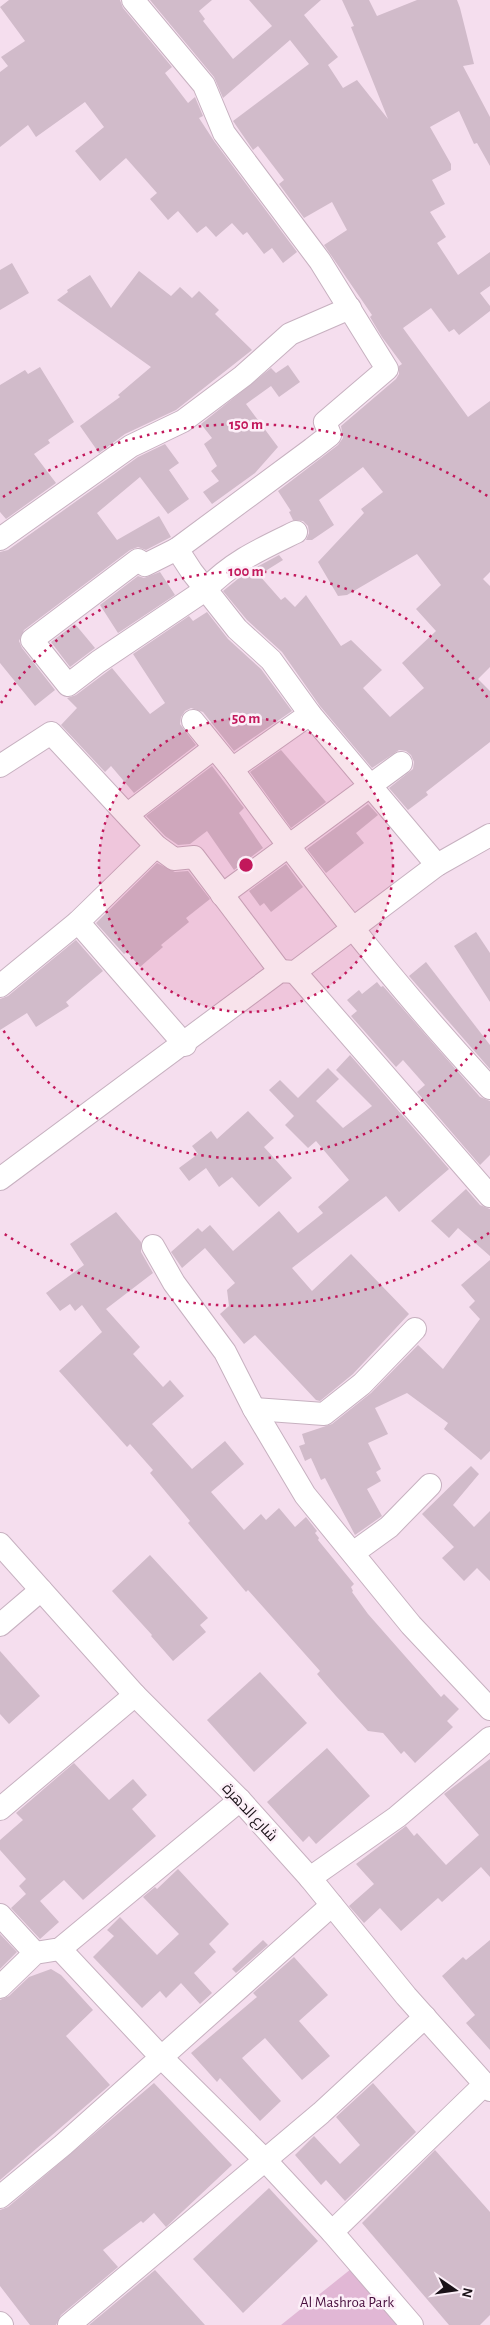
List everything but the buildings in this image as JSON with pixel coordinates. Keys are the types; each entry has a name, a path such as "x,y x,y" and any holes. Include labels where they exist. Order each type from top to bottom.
{"street":[{"path":"133,0 204,85 224,133 320,261 387,369 325,422 330,435 177,549 145,565 138,560 32,640 68,685 105,657 205,590 220,575 245,556 296,532"},
{"path":"0,539 131,446 184,421 243,376 290,334 350,308"},
{"path":"177,549 205,590 237,629 271,660 310,714 371,784 437,865"},
{"path":"232,769 310,714"},
{"path":"194,721 232,769 287,845 353,928 429,1021 490,1088"},
{"path":"0,766 51,733 156,846 174,859 194,857 222,895 288,972 490,1196"},
{"path":"128,814 214,748"},
{"path":"222,895 287,845 401,764"},
{"path":"0,1180 185,1044 353,928 437,865 490,835"},
{"path":"3,977 78,922 156,846"},
{"path":"78,922 185,1044"},
{"path":"153,1246 174,1283 225,1352 254,1409 305,1495 411,1625 490,1709"},
{"path":"254,1409 324,1414 362,1384 415,1329"},
{"path":"353,1553 390,1527 430,1485"},
{"name":"شارع الدهرة","path":"0,1544 136,1695 240,1800 310,1878 425,2017 488,2087"},
{"path":"0,1625 41,1590"},
{"path":"0,1809 136,1695"},
{"path":"310,1878 397,1817 490,1738"},
{"path":"0,1987 35,1953 60,1949 240,1800"},
{"path":"0,2197 64,2146 332,1906"},
{"path":"0,1916 35,1953"},
{"path":"60,1949 162,2058 265,2160 332,2232 412,2325"},
{"path":"69,2325 265,2160 425,2017"},
{"path":"332,2232 488,2087"}],"green space":[{"name":"Al Mashroa Park","path":"351,2269 400,2325 281,2325"}]}
